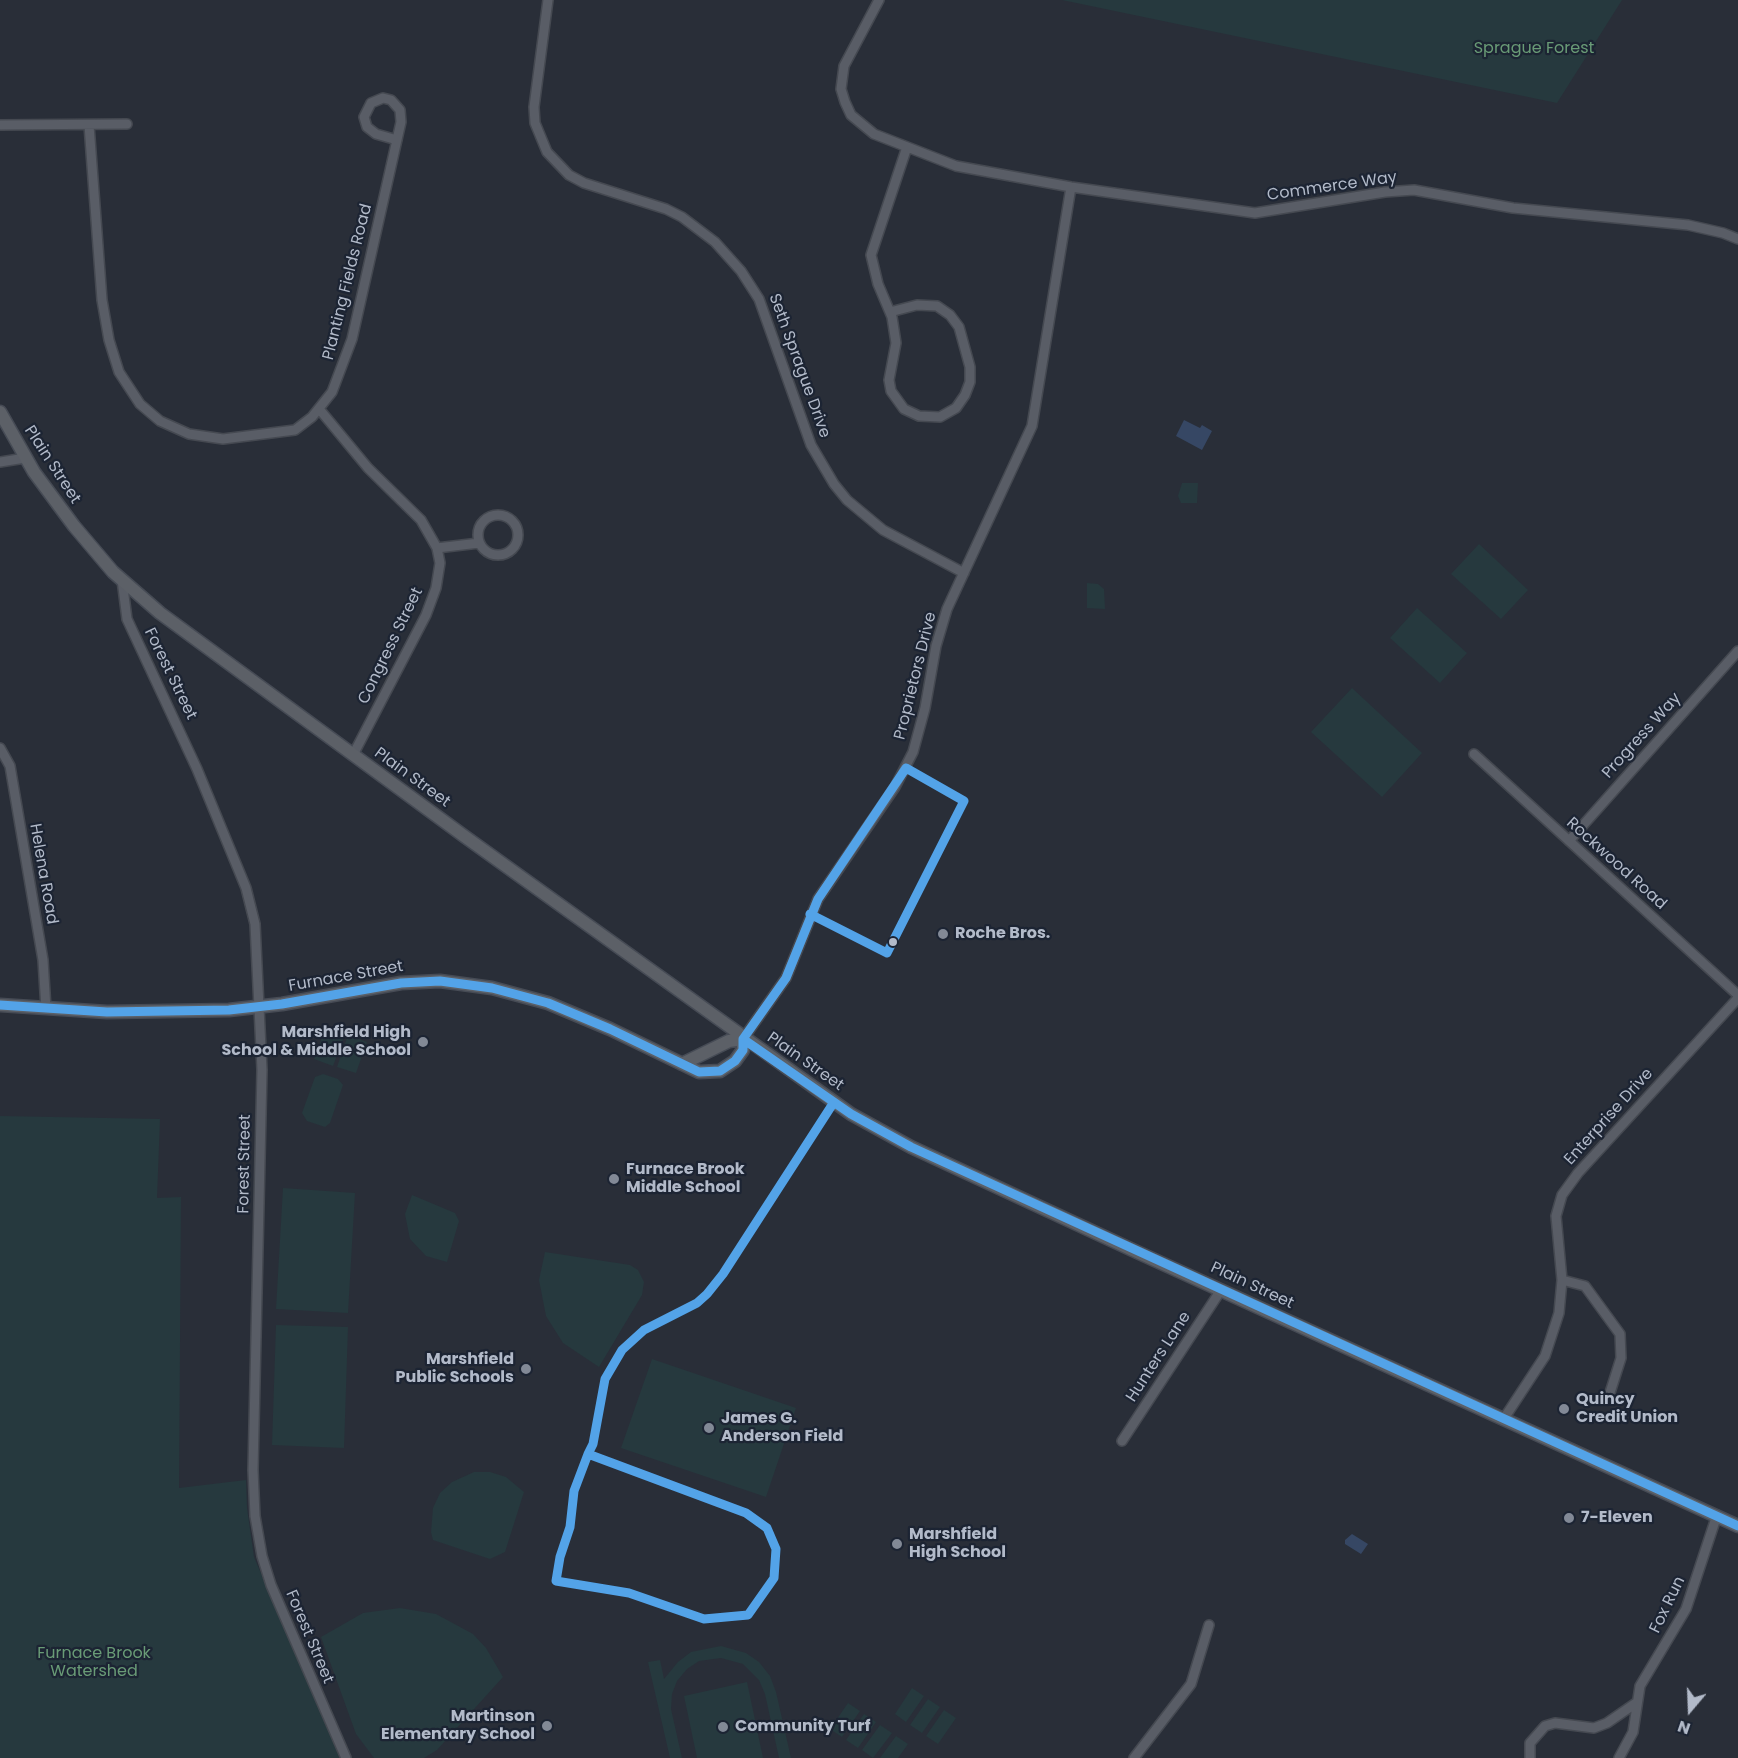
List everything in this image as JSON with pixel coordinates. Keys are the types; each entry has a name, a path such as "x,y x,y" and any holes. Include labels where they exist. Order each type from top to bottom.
{"main road":[{"name":"Plain Street","path":"0,412 25,458 74,526 122,580 184,632 742,1039 851,1114 883,1132 1221,1290 1738,1526"},
{"name":"Furnace Street","path":"0,1005 127,1012 261,1007 411,982 467,984 515,993 565,1009 699,1072 720,1071 740,1055 742,1039"},
{"path":"682,1064 729,1041 742,1039"}],"street":[{"name":"Seth Sprague Drive","path":"548,0 534,107 535,123 547,152 569,175 584,183 666,209 682,217 716,242 741,271 759,299 811,445 834,484 847,500 883,530 964,573"},
{"name":"Commerce Way","path":"879,0 849,52 844,66 841,89 851,115 862,127 874,135 972,170 1255,213 1385,192 1414,190 1512,208 1688,225 1723,232 1738,239"},
{"name":"Planting Fields Road","path":"89,125 102,300 113,357 132,394 149,413 171,427 217,438 285,433 304,424 320,410 337,382 352,339 397,140 402,116 398,106 387,99 375,100 365,111 368,127 376,134 397,140"},
{"path":"0,125 127,124"},
{"path":"890,312 917,305 937,306 950,315 959,327 970,367 970,381 965,396 956,408 940,417 919,416 904,409 891,391 889,380 896,343 890,312 878,284 871,255 907,147"},
{"name":"Proprietors Drive","path":"742,1039 786,978 818,899 868,828 906,768 919,734 941,627 1032,426 1071,186"},
{"name":"Congress Street","path":"320,410 368,468 421,520 437,549 439,576 432,601 353,755"},
{"path":"0,462 25,458"},
{"path":"492,516 506,516 516,525 519,538 517,544 507,554 501,556 488,553 479,543 481,523 492,516"},
{"path":"437,549 479,543"},
{"name":"Forest Street","path":"122,580 123,604 127,620 184,738 246,888 257,936 261,1007 260,1184 253,1470 256,1523 271,1585 346,1758"},
{"name":"Progress Way","path":"1569,841 1738,651"},
{"name":"Helena Road","path":"0,748 10,766 43,960 46,1009"},
{"name":"Rockwood Road","path":"1474,754 1738,997"},
{"name":"Enterprise Drive","path":"1503,1420 1545,1356 1559,1313 1562,1280 1556,1216 1562,1195 1578,1173 1738,997"},
{"path":"1562,1280 1585,1286 1620,1334 1621,1358 1608,1399"},
{"name":"Hunters Lane","path":"1122,1441 1221,1290"},
{"name":"Fox Run","path":"1619,1758 1633,1732 1636,1703 1643,1680 1687,1605 1717,1515"},
{"path":"1134,1758 1191,1684 1209,1625"},
{"path":"1530,1758 1530,1743 1545,1726 1555,1723 1594,1728 1607,1723 1636,1703"}],"green space":[{"name":"Sprague Forest","path":"1062,0 1622,0 1557,103"},
{"path":"1182,483 1198,483 1197,503 1181,503 1178,496"},
{"path":"1479,544 1528,590 1501,619 1451,574"},
{"path":"1087,583 1098,584 1104,589 1105,609 1087,608"},
{"path":"1417,608 1467,653 1440,683 1390,638"},
{"path":"1352,688 1422,753 1382,797 1311,732"},
{"path":"326,1027 345,1034 333,1066 314,1059"},
{"path":"348,1035 367,1042 356,1073 337,1067"},
{"path":"323,1074 338,1079 343,1085 330,1123 325,1127 307,1121 302,1113 315,1077"},
{"name":"Furnace Brook Watershed","path":"0,1116 160,1119 157,1198 181,1197 179,1488 246,1480 247,1508 254,1557 340,1758 0,1758"},
{"path":"283,1188 355,1193 348,1313 276,1309"},
{"path":"412,1195 455,1213 459,1221 447,1262 426,1256 410,1239 405,1214"},
{"path":"545,1252 630,1265 638,1270 644,1282 642,1295 599,1367 563,1343 546,1316 539,1280"},
{"path":"276,1325 348,1327 344,1448 272,1445"},
{"name":"James G. Anderson Field","path":"652,1359 796,1408 766,1497 621,1448"},
{"path":"474,1472 490,1472 506,1477 524,1492 505,1552 490,1559 433,1540 431,1532 433,1508 440,1493 452,1482"},
{"path":"400,1608 436,1614 473,1634 486,1648 503,1677 437,1750 424,1758 374,1758 356,1734 321,1637 363,1613"},
{"path":"721,1646 746,1653 759,1662 770,1676 776,1692 791,1758 779,1758 765,1694 759,1680 743,1664 721,1658 699,1661 687,1669 677,1681 672,1694 671,1709 682,1758 670,1758 648,1662 660,1660 664,1679 678,1662 691,1652"},
{"name":"Community Turf","path":"747,1682 763,1758 697,1758 684,1696"},
{"path":"912,1688 924,1696 906,1722 895,1714"},
{"path":"928,1699 940,1707 922,1733 910,1725"},
{"path":"848,1703 860,1711 842,1737 830,1729"},
{"path":"944,1710 956,1718 938,1744 926,1736"},
{"path":"864,1714 876,1722 858,1748 846,1740"},
{"path":"880,1725 892,1733 873,1758 862,1750"},
{"path":"896,1736 908,1744 898,1758 880,1758"}],"water":[{"path":"1184,420 1200,428 1202,425 1212,431 1202,450 1176,436"},
{"path":"1352,1534 1368,1544 1361,1554 1345,1544 1345,1540"}],"transit line":[{"path":"906,768 964,801"},
{"path":"743,1039 786,978 818,899 906,768"},
{"path":"887,953 964,801"},
{"path":"810,914 887,953"},
{"path":"0,1005 107,1012 229,1010 282,1004 401,983 440,981 492,988 548,1003 610,1029 699,1072 720,1071 735,1061 743,1050 743,1039"},
{"path":"743,1039 851,1114 911,1147 1738,1526"},
{"path":"588,1454 593,1444 605,1379 622,1350 644,1330 697,1303 707,1294 723,1274 834,1102"},
{"path":"588,1454 746,1513 767,1528 776,1549 774,1578 748,1615 704,1619 629,1593 556,1581 560,1557 570,1527 574,1491 588,1454"}],"place":[{"name":"Roche Bros.","path":"943,934"},
{"name":"Marshfield High School & Middle School","path":"423,1042"},
{"name":"Furnace Brook Middle School","path":"614,1179"},
{"name":"Marshfield Public Schools","path":"526,1369"},
{"name":"Quincy Credit Union","path":"1564,1409"},
{"name":"James G. Anderson Field","path":"709,1428"},
{"name":"7-Eleven","path":"1569,1518"},
{"name":"Marshfield High School","path":"897,1544"},
{"name":"Martinson Elementary School","path":"547,1726"},
{"name":"Community Turf","path":"723,1727"}]}
